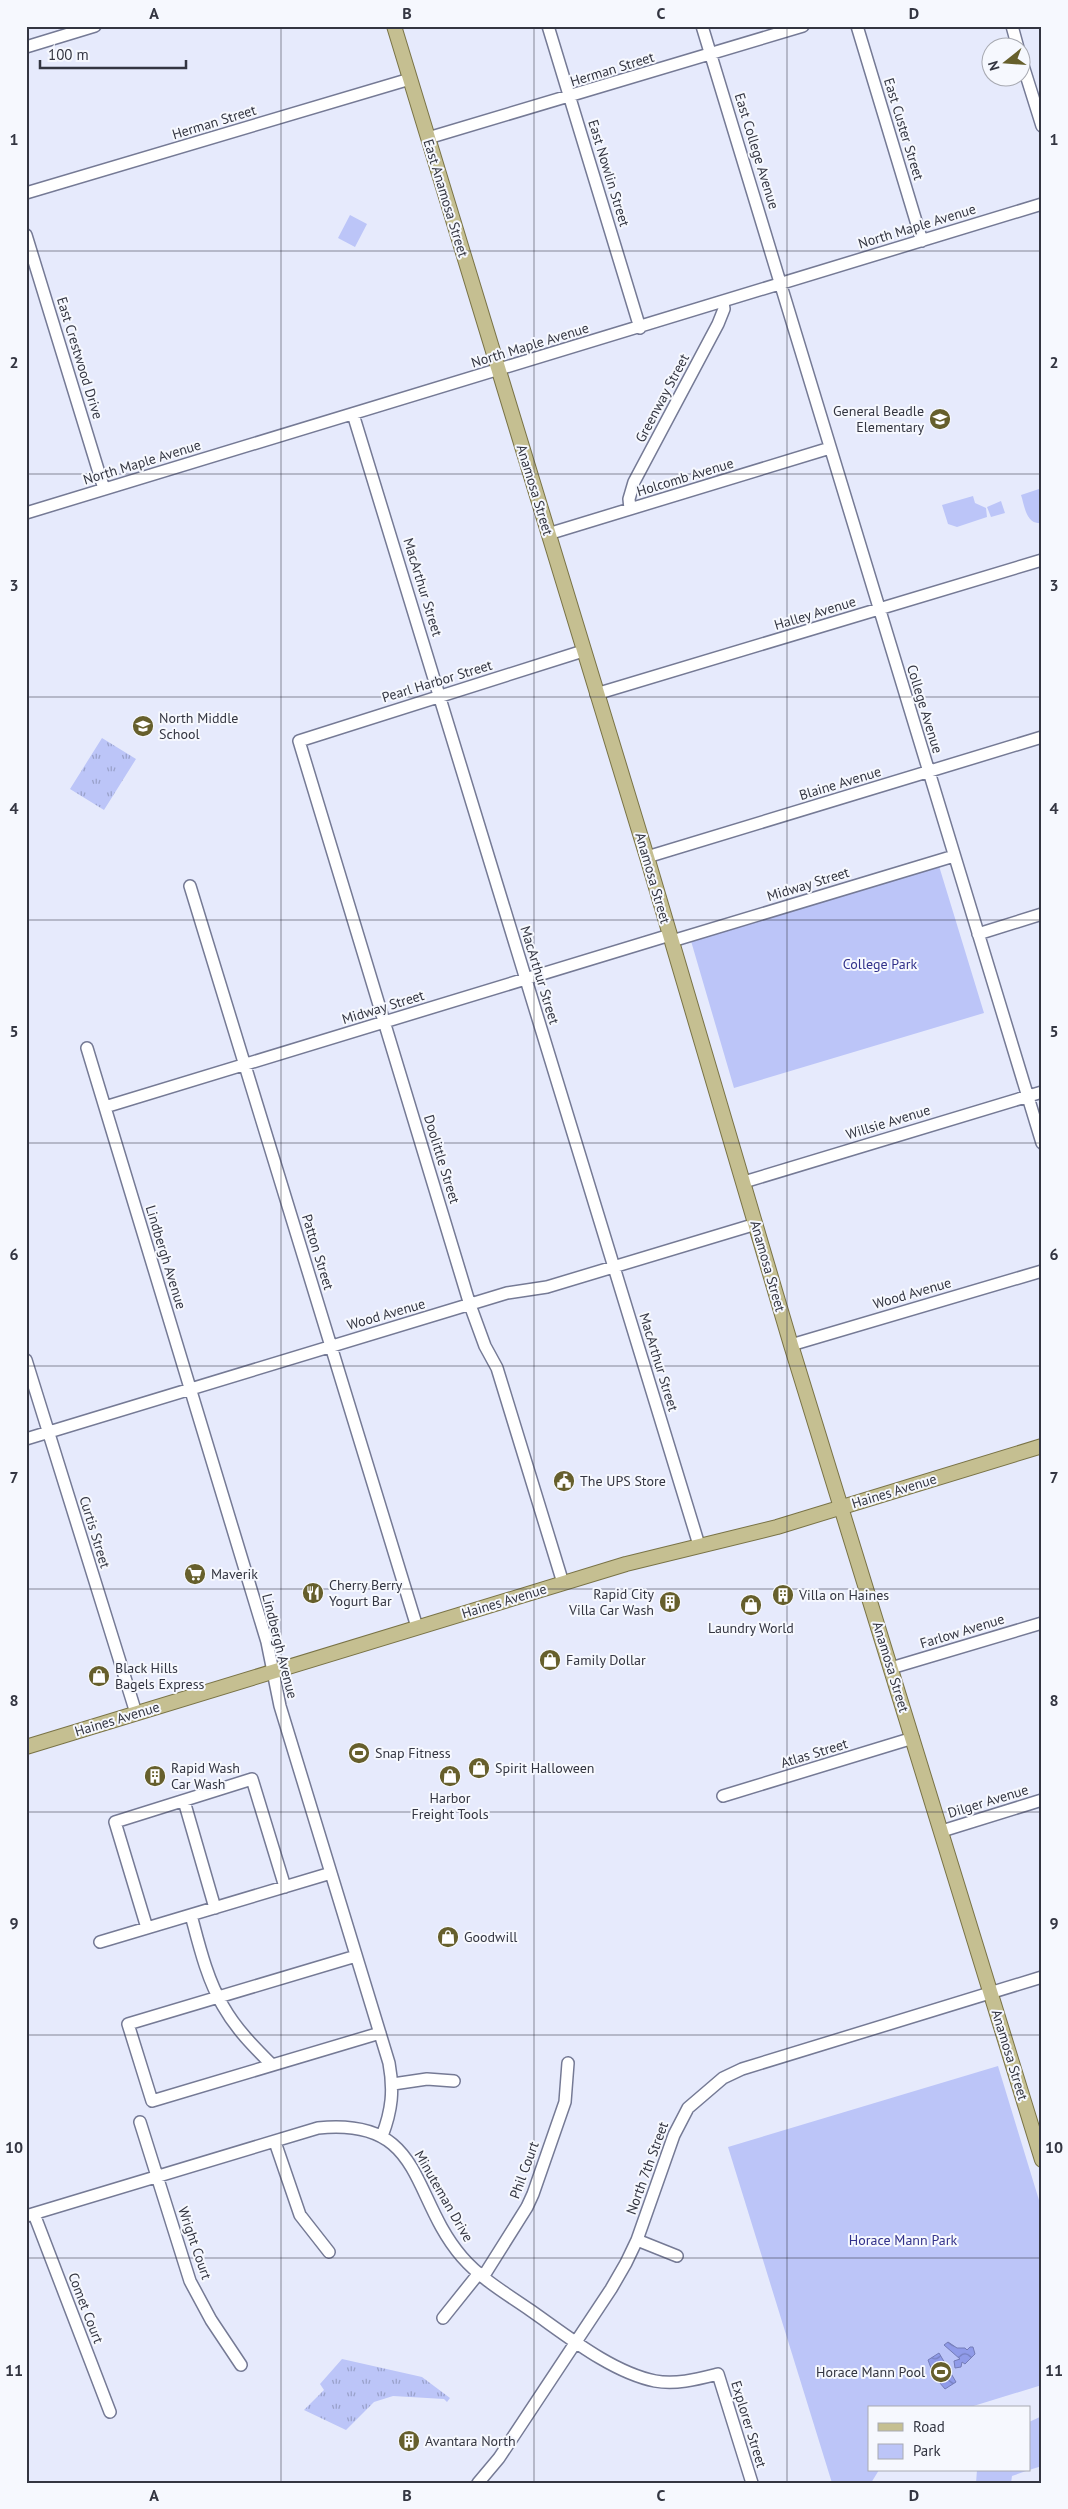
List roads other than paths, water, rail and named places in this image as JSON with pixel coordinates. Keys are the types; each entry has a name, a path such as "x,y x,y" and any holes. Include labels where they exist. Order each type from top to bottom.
{"main road":[{"name":"East Anamosa Street","path":"394,26 499,371"},
{"name":"Anamosa Street","path":"499,371 647,857 791,1344 1041,2156"},
{"name":"Haines Avenue","path":"26,1747 564,1583 699,1544 769,1529 1042,1446"}],"street":[{"path":"26,47 95,26"},
{"name":"East Nowlin Street","path":"548,26 640,328"},
{"name":"East College Avenue","path":"702,26 782,284"},
{"name":"Herman Street","path":"428,138 803,26"},
{"name":"East Custer Street","path":"857,26 922,240"},
{"name":"Herman Street","path":"26,193 410,78"},
{"path":"1030,88 1042,126"},
{"name":"North Maple Avenue","path":"26,513 499,371 1042,204"},
{"name":"East Crestwood Drive","path":"26,235 104,490"},
{"name":"College Avenue","path":"782,284 879,610 1042,1143"},
{"name":"Greenway Street","path":"630,509 634,482 722,317 723,302"},
{"name":"MacArthur Street","path":"353,414 699,1544"},
{"name":"Holcomb Avenue","path":"548,534 830,448"},
{"name":"Halley Avenue","path":"596,694 1042,560"},
{"name":"Pearl Harbor Street","path":"299,740 583,651"},
{"name":"Blaine Avenue","path":"647,857 1042,737"},
{"name":"Doolittle Street","path":"299,740 470,1305 485,1346 497,1368 564,1583"},
{"name":"Midway Street","path":"105,1107 526,978 954,856"},
{"name":"Patton Street","path":"190,886 417,1627"},
{"path":"978,934 1042,914"},
{"name":"Lindbergh Avenue","path":"87,1048 264,1634 280,1706 380,2033 393,2084 392,2104 382,2136"},
{"name":"Willsie Avenue","path":"744,1182 1042,1092"},
{"name":"Wood Avenue","path":"26,1439 507,1293 547,1287 756,1224"},
{"name":"Wood Avenue","path":"791,1344 1042,1271"},
{"name":"Curtis Street","path":"26,1360 136,1713"},
{"name":"Farlow Avenue","path":"891,1668 1042,1623"},
{"name":"Atlas Street","path":"724,1796 913,1738"},
{"path":"147,1928 115,1822 252,1779 285,1887"},
{"path":"184,1800 215,1908"},
{"name":"Dilger Avenue","path":"942,1831 1042,1800"},
{"path":"100,1942 331,1873"},
{"path":"191,1915 203,1957 218,1997 236,2026 272,2065"},
{"path":"356,1956 128,2024 152,2102 380,2033"},
{"name":"North 7th Street","path":"478,2483 499,2458 611,2289 637,2240 680,2122 698,2096 723,2078 742,2069 1042,1977"},
{"name":"Phil Court","path":"442,2318 481,2275 527,2207 565,2102 568,2063"},
{"path":"393,2084 427,2079 454,2081"},
{"name":"Wright Court","path":"140,2122 190,2281 211,2320 241,2365"},
{"name":"Minuteman Drive","path":"30,2215 318,2128 339,2126 354,2128 382,2136 410,2162 448,2239 481,2275 576,2342 628,2372 657,2381 692,2381 718,2374"},
{"path":"275,2142 300,2215 329,2252"},
{"name":"Comet Court","path":"30,2215 110,2412"},
{"path":"637,2240 677,2256"},
{"name":"Explorer Street","path":"718,2374 752,2483"}],"water":[{"name":"Horace Mann Pool","path":"948,2342 957,2348 965,2348 967,2350 973,2347 975,2354 965,2364 962,2362 961,2367 955,2368 954,2361 960,2359 944,2345"},
{"name":"Horace Mann Pool","path":"939,2353 956,2382 945,2389 934,2376 928,2360"}],"place":[{"name":"General Beadle Elementary","path":"940,419"},
{"name":"North Middle School","path":"143,726"},
{"name":"The UPS Store","path":"564,1481"},
{"name":"Maverik","path":"195,1574"},
{"name":"Cherry Berry Yogurt Bar","path":"313,1593"},
{"name":"Villa on Haines","path":"783,1595"},
{"name":"Rapid City Villa Car Wash","path":"670,1602"},
{"name":"Laundry World","path":"751,1605"},
{"name":"Family Dollar","path":"550,1660"},
{"name":"Black Hills Bagels Express","path":"99,1676"},
{"name":"Snap Fitness","path":"359,1753"},
{"name":"Spirit Halloween","path":"479,1768"},
{"name":"Rapid Wash Car Wash","path":"155,1776"},
{"name":"Harbor Freight Tools","path":"450,1776"},
{"name":"Goodwill","path":"448,1937"},
{"name":"Horace Mann Pool","path":"941,2372"},
{"name":"Avantara North","path":"409,2441"}],"park label":[{"name":"College Park","path":"880,964"},
{"name":"Horace Mann Park","path":"903,2240"}]}
